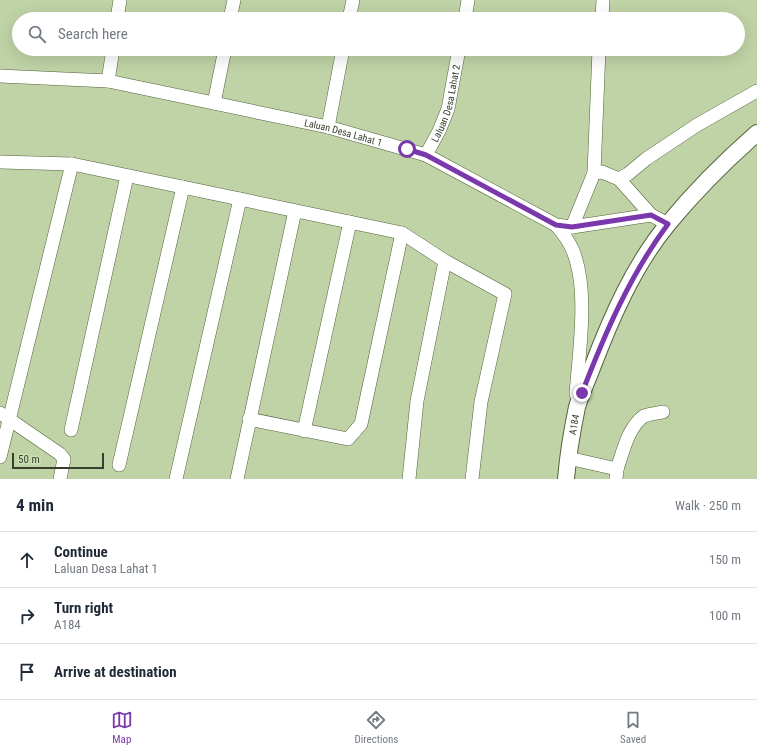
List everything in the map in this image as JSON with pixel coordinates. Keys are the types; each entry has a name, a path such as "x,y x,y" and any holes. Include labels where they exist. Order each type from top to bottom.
{"main road":[{"name":"A184","path":"566,479 568,458 578,406 599,348 625,293 645,257 668,224 698,190 757,133"}],"street":[{"path":"118,12 120,0"},
{"path":"231,12 234,0"},
{"path":"350,12 353,0"},
{"path":"466,12 468,0"},
{"path":"602,12 603,0"},
{"path":"108,81 112,56"},
{"path":"214,103 224,56"},
{"path":"328,127 342,56"},
{"name":"Laluan Desa Lahat 2","path":"426,155 439,131 448,109 458,56"},
{"path":"572,227 594,173 599,56"},
{"name":"Laluan Desa Lahat 1","path":"0,76 108,81 328,127 426,155 556,225 572,227 651,215"},
{"path":"619,178 628,174 697,125 757,91"},
{"path":"0,162 72,164 402,233 446,261 505,294 481,402 472,479"},
{"path":"0,457 5,416 72,164"},
{"path":"594,173 602,172 619,178 651,215 668,224"},
{"path":"72,430 127,176"},
{"path":"119,465 183,187"},
{"path":"176,479 240,199"},
{"path":"237,479 295,211"},
{"path":"304,432 350,222"},
{"path":"556,225 566,237 574,251 581,286 581,328 576,394"},
{"path":"249,419 304,432 348,440 361,424 402,233"},
{"path":"409,479 417,401 446,261"},
{"path":"568,458 616,474 626,442 634,428 645,416 663,412"},
{"path":"5,416 60,454 64,459 60,479"}],"route":[{"path":"407,149 426,155 556,225 572,227 651,215 668,224 645,257 625,293 599,348 582,393"}]}
